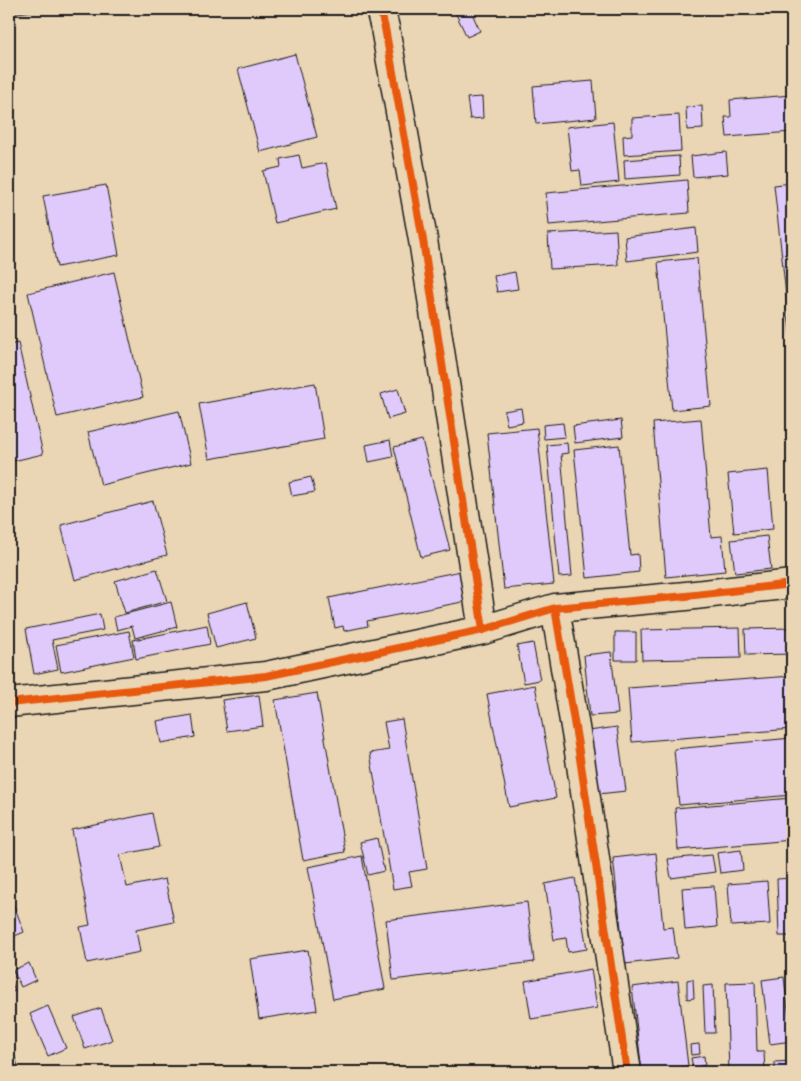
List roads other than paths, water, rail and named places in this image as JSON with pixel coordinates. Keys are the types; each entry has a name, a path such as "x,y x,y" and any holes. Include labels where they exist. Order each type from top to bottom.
{"street":[{"path":"380,9 423,240 483,630"},
{"path":"9,703 266,676 483,630 555,608 792,584"},
{"path":"555,608 580,754 627,1072"}]}
